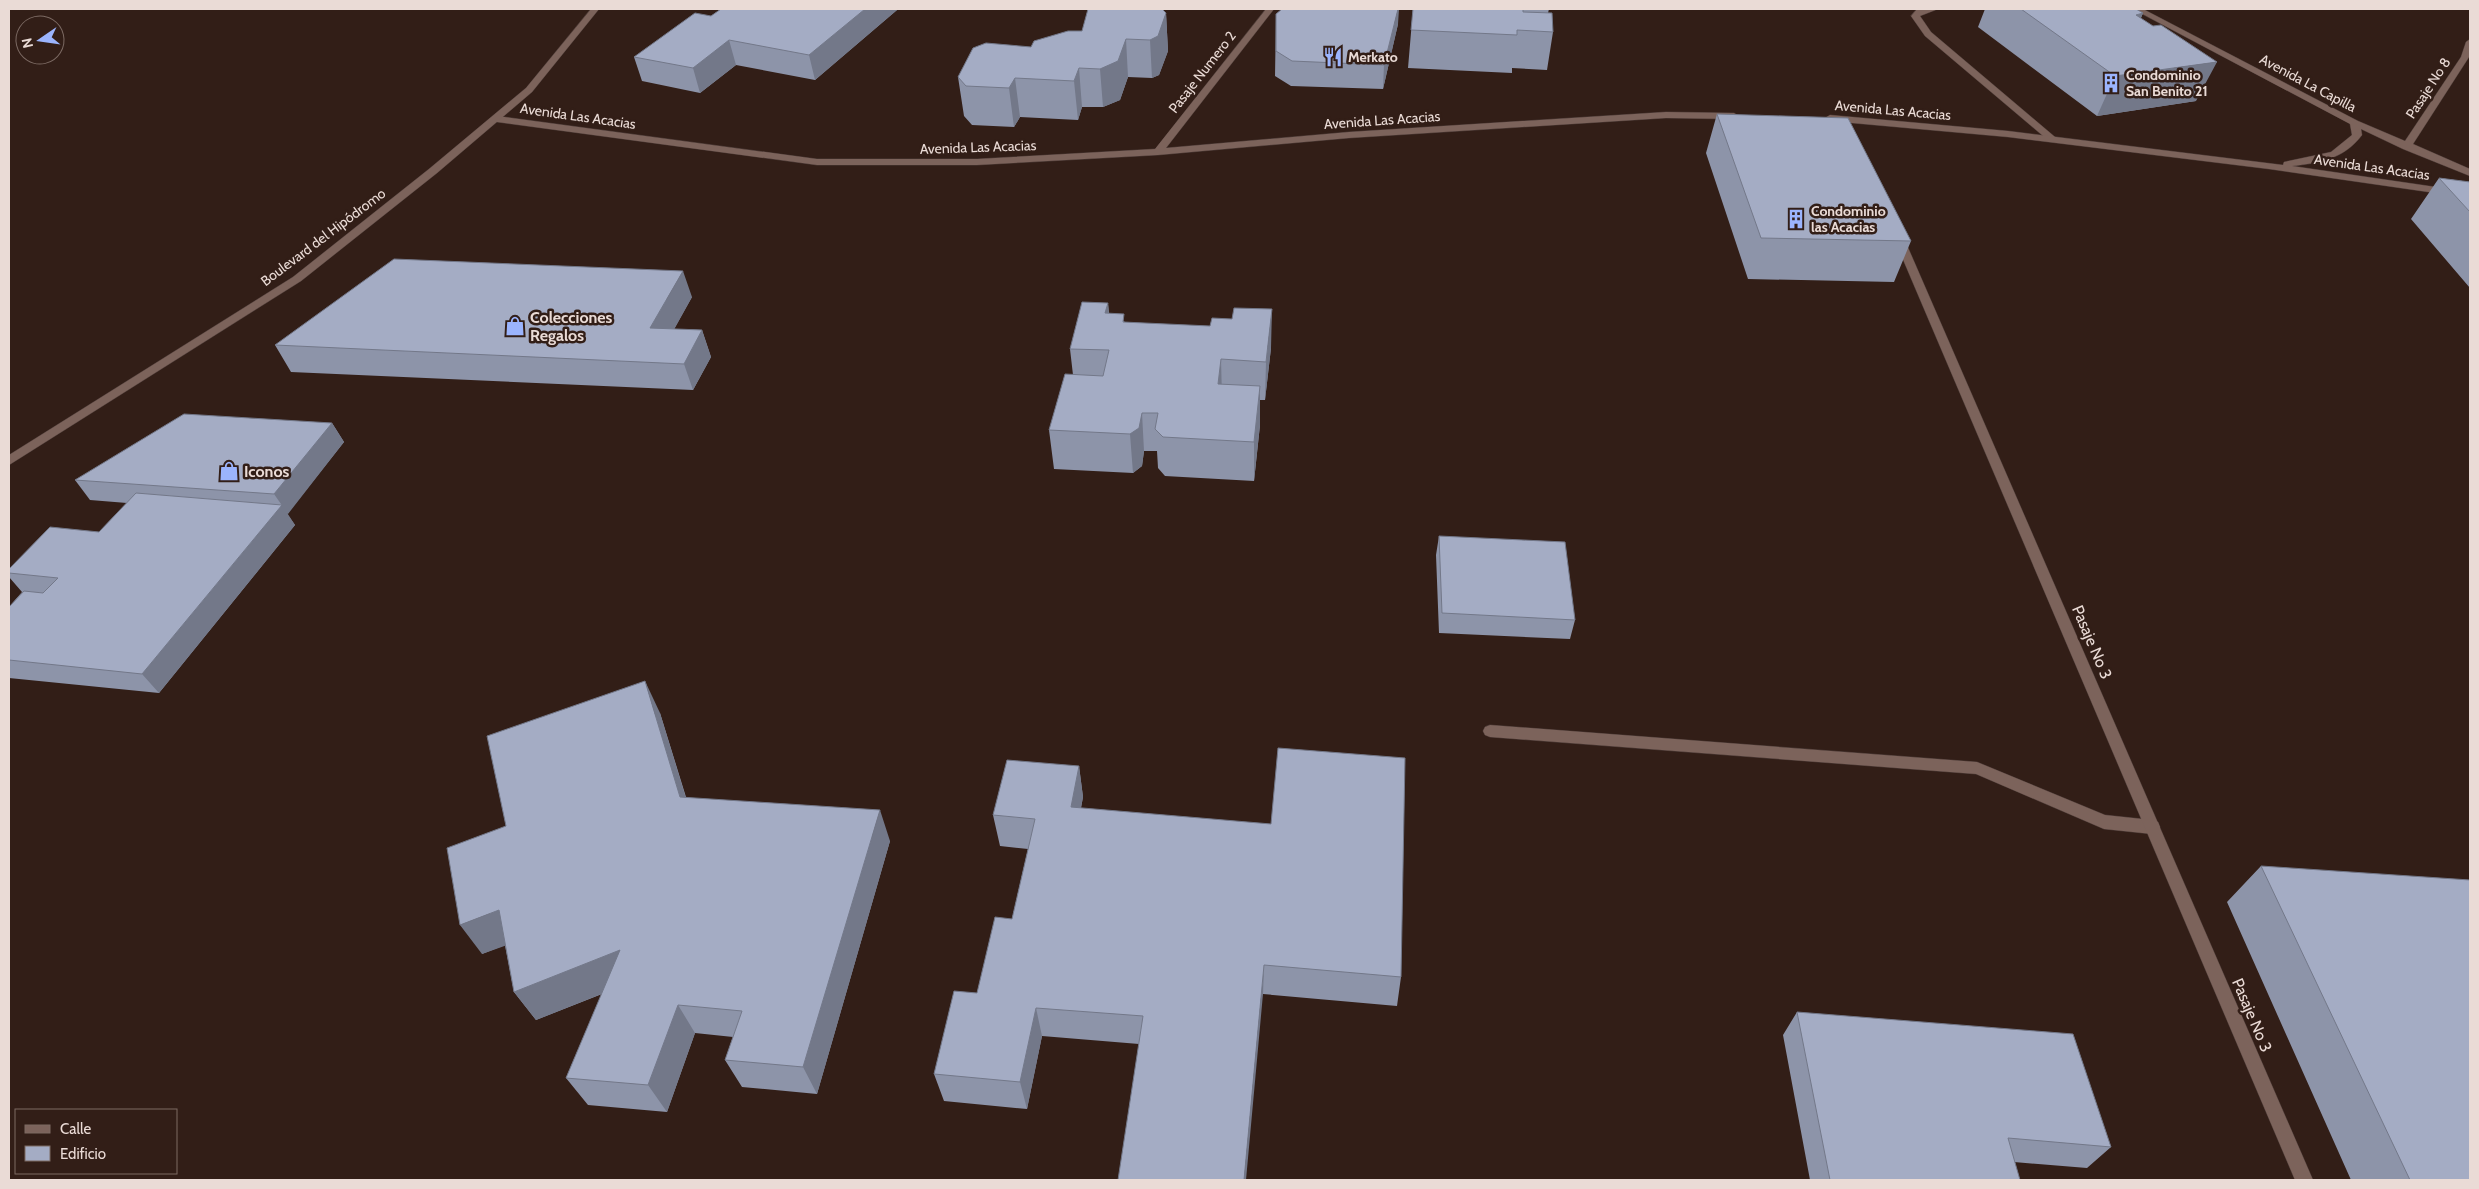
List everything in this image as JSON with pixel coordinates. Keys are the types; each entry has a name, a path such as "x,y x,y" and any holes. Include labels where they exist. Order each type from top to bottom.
{"street":[{"name":"Boulevard del Hipódromo","path":"9,461 297,279 497,119 529,90 595,9"},
{"name":"Pasaje Numero 2","path":"1158,152 1235,51 1270,9"},
{"path":"1934,9 1920,11 1915,16 1928,34 2052,139"},
{"name":"Avenida La Capilla","path":"2137,9 2355,123 2406,147 2470,173"},
{"name":"Pasaje No 8","path":"2406,147 2465,57 2470,42"},
{"name":"Avenida Las Acacias","path":"497,119 817,162 977,162 1158,152 1349,135 1666,115 1742,117"},
{"name":"Avenida Las Acacias","path":"1818,118 1847,119 2052,139 2269,166 2470,195"},
{"path":"1847,119 1855,137"},
{"name":"Avenida Las Acacias","path":"2269,166 2336,155 2349,147 2357,135 2355,123"},
{"name":"Pasaje No 3","path":"1890,218 2304,1180"},
{"path":"1490,732 1978,768 2104,822 2152,827"}],"building":[{"path":"721,9 865,9 809,55 729,40 693,68 634,57 695,13 711,16"},
{"path":"1088,9 1162,9 1166,13 1158,36 1150,40 1126,39 1118,61 1100,69 1079,68 1074,81 1015,78 1009,88 966,86 958,77 973,48 986,43 1031,47 1034,41 1068,31 1082,31"},
{"name":"Merkato","path":"1282,9 1398,9 1384,65 1292,61 1276,51 1276,14"},
{"path":"1413,9 1523,9 1523,12 1552,13 1553,32 1517,30 1517,35 1411,30"},
{"path":"2021,9 2136,9 2143,13 2136,15 2153,26 2161,25 2217,62 2115,76"},
{"path":"1717,114 1848,118 1911,241 1761,238"},
{"path":"2439,178 2470,182 2470,212"},
{"name":"Colecciones Regalos","path":"394,259 683,271 650,328 702,330 684,364 275,345"},
{"path":"1082,302 1108,303 1105,313 1124,314 1123,322 1210,326 1212,318 1232,319 1234,308 1272,309 1266,362 1221,359 1218,384 1260,386 1254,442 1163,437 1155,429 1158,413 1142,413 1139,428 1130,434 1049,430 1065,374 1103,376 1109,350 1070,349"},
{"path":"184,414 332,423 274,494 75,480"},
{"path":"136,493 282,505 142,674 9,660 9,607 24,591 43,593 58,578 9,573 9,569 50,527 99,532"},
{"path":"1439,536 1565,542 1575,620 1442,613"},
{"path":"645,681 680,797 880,810 803,1067 725,1060 742,1011 678,1005 648,1085 566,1078 620,950 514,992 499,910 460,925 447,848 506,826 487,736"},
{"path":"1278,748 1405,758 1401,977 1264,965 1244,1180 1118,1180 1143,1016 1036,1008 1020,1082 934,1074 954,991 977,993 995,917 1012,919 1035,819 993,815 1007,760 1079,766 1071,807 1271,824"},
{"path":"2261,866 2470,880 2470,1180 2410,1180"},
{"path":"1797,1012 2073,1034 2111,1147 2008,1138 2020,1180 1830,1180"}],"place":[{"name":"Merkato","path":"1333,57"},
{"name":"Condominio San Benito 21","path":"2111,83"},
{"name":"Condominio las Acacias","path":"1796,219"},
{"name":"Colecciones Regalos","path":"515,326"},
{"name":"Iconos","path":"229,471"}]}
